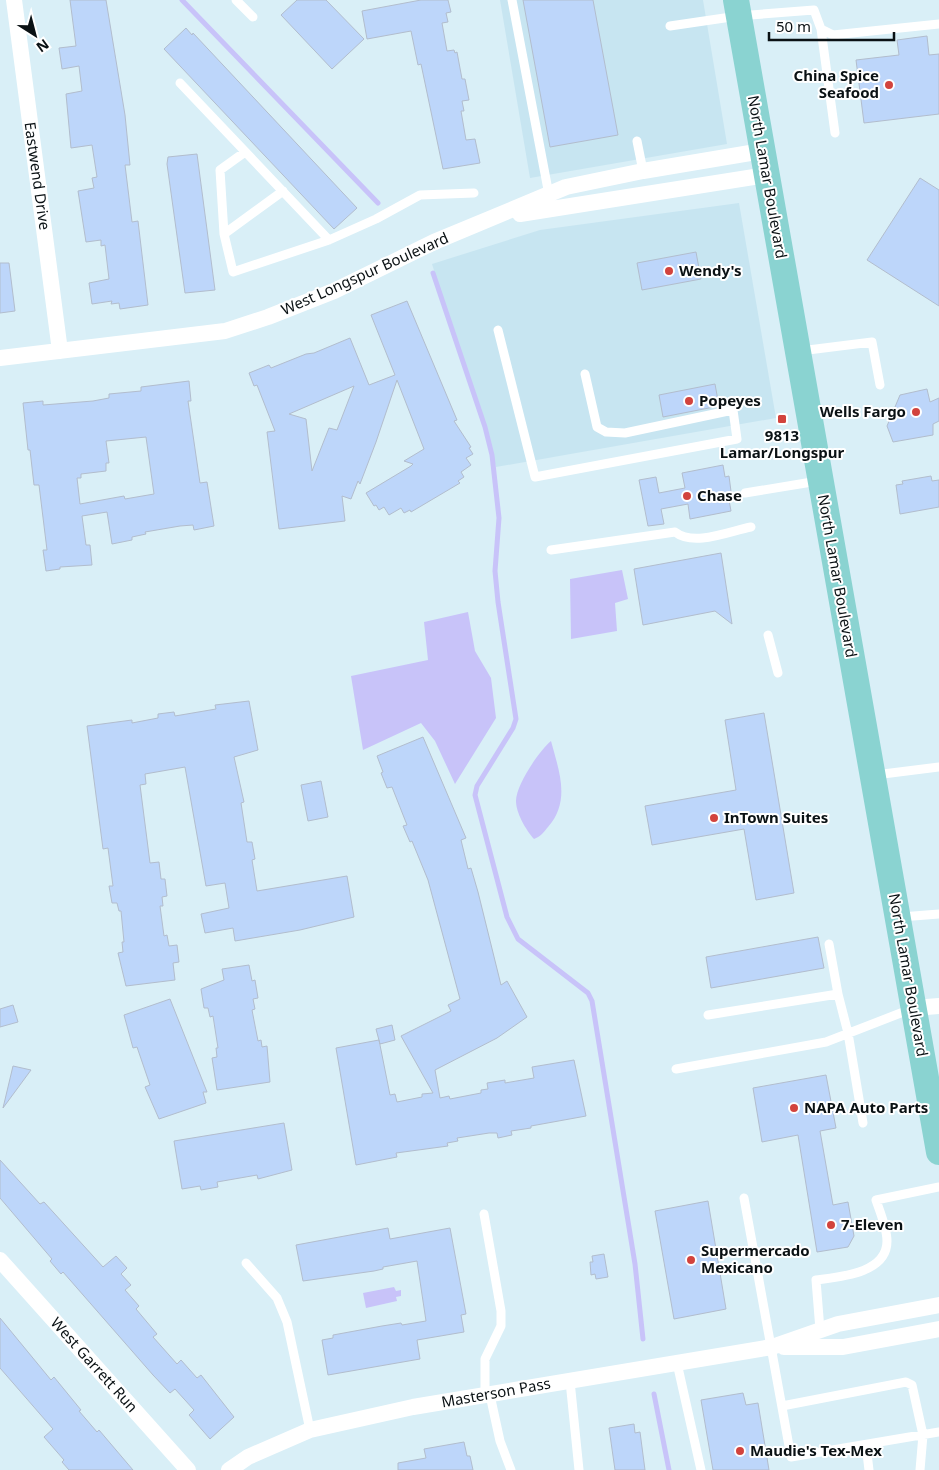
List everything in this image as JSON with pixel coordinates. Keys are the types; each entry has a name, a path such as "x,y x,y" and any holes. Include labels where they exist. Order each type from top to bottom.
{"main road":[{"name":"North Lamar Boulevard","path":"737,8 898,918 926,1007 939,1148"}],"street":[{"name":"Eastwend Drive","path":"14,0 60,351"},
{"name":"West Longspur Boulevard","path":"491,219 764,163"},
{"name":"West Longspur Boulevard","path":"0,358 225,331 268,317 334,291 393,260 566,187 643,171 764,163"},
{"name":"West Garrett Run","path":"0,1260 188,1470"},
{"name":"Masterson Pass","path":"229,1470 248,1457 310,1430 413,1408 772,1347 838,1324 939,1305"},
{"name":"Masterson Pass","path":"772,1347 843,1348 939,1330"}],"lane":[{"path":"236,0 253,17"},
{"path":"512,0 549,195"},
{"path":"670,26 737,8 814,10 821,29 834,133"},
{"path":"821,29 833,35 939,24"},
{"path":"180,83 329,240"},
{"path":"637,141 643,171"},
{"path":"245,152 220,170 224,234 233,272 329,240 376,219 420,195 474,193"},
{"path":"224,234 283,191"},
{"path":"498,330 535,477 737,439 733,410 624,433 606,432 597,427 585,374"},
{"path":"797,352 872,342 880,385"},
{"path":"745,493 820,480"},
{"path":"551,550 675,532 680,535 696,538 751,527"},
{"path":"768,634 778,673"},
{"path":"872,775 939,767"},
{"path":"898,918 939,914"},
{"path":"829,944 838,994 848,1033 863,1123"},
{"path":"708,1015 838,994"},
{"path":"676,1069 826,1042 926,1007"},
{"path":"820,1330 816,1280 842,1277 863,1271 883,1255 887,1241 876,1200 939,1187"},
{"path":"744,1198 791,1457 939,1432"},
{"path":"484,1214 501,1311 501,1326 485,1359 488,1395 500,1441 511,1470"},
{"path":"246,1264 277,1298 287,1322 310,1430"},
{"path":"677,1363 701,1470"},
{"path":"570,1381 579,1470"},
{"path":"782,1406 906,1382 912,1385 923,1435 920,1470"},
{"path":"866,1445 870,1470"}],"shaded area":[{"path":"500,0 703,0 727,144 530,178"},
{"path":"739,203 776,418 496,467 432,264 540,230"},
{"path":"622,570 628,599 615,603 617,631 571,639 570,579"},
{"path":"468,612 475,651 491,678 496,718 455,784 435,741 421,723 363,750 351,676 428,660 424,622"},
{"path":"551,741 560,775 561,796 555,817 543,832 534,839 525,826 516,806 517,794 529,769 540,752"},
{"path":"394,1287 396,1291 401,1290 401,1296 396,1297 397,1301 366,1308 363,1293"}],"building":[{"path":"70,0 106,0 125,115 130,165 125,165 132,222 138,221 148,305 120,309 119,303 111,304 112,301 92,304 89,283 109,279 105,245 101,246 101,240 86,242 78,191 94,188 92,178 97,177 92,145 71,148 66,94 82,91 79,66 62,69 59,48 76,46"},
{"path":"297,0 326,0 364,39 332,69 281,15"},
{"path":"421,0 448,0 451,12 446,13 448,22 442,23 447,51 454,50 455,53 457,52 462,79 465,79 469,100 462,101 464,111 461,111 466,140 475,139 480,163 443,169 421,64 418,65 411,31 367,39 362,11"},
{"path":"523,0 593,0 618,135 550,147"},
{"path":"186,28 192,35 193,33 357,208 334,229 164,49"},
{"path":"927,36 929,55 939,54 939,114 864,123 856,60 899,55 897,40"},
{"path":"197,154 215,290 185,293 167,164 168,157"},
{"path":"920,178 939,190 939,306 867,260"},
{"name":"Wendy's","path":"696,252 701,279 642,290 637,263"},
{"path":"0,263 9,263 15,311 0,313"},
{"path":"407,301 457,420 454,421 471,447 469,448 473,454 466,458 471,465 461,472 464,477 458,481 460,483 411,512 410,510 404,513 401,508 389,515 384,507 379,510 376,505 374,506 366,493 411,466 413,464 404,461 424,449 397,380 360,484 358,481 351,499 342,496 345,521 279,529 267,432 275,431 257,385 254,386 249,373 269,365 271,368 350,338 369,385 395,375 371,315","holes":["354,386 337,430 329,428 312,471 306,419 289,414"]},
{"path":"189,381 191,401 188,401 200,483 207,482 214,526 194,530 193,525 180,526 145,532 146,534 132,537 132,540 112,544 107,512 82,516 86,545 90,545 92,565 60,567 60,569 46,571 43,550 47,550 39,485 34,485 23,403 43,401 43,405 93,401 109,398 109,394 141,391 141,387","holes":["146,437 154,494 125,499 124,496 80,504 77,478 81,478 81,474 106,471 106,463 109,463 106,441"]},
{"name":"Popeyes","path":"715,384 719,406 663,417 659,395"},
{"name":"Wells Fargo","path":"927,389 930,402 939,398 939,421 933,424 933,435 893,442 887,426 900,395"},
{"name":"Chase","path":"723,465 725,477 729,476 732,499 729,500 731,511 690,519 688,504 661,509 664,524 648,526 639,480 656,477 659,493 685,488 682,473"},
{"path":"931,476 932,481 939,480 939,507 900,514 896,485 903,484 902,481"},
{"path":"721,553 732,624 715,611 643,625 634,569"},
{"path":"249,701 258,750 234,757 244,802 241,803 247,842 252,842 255,859 252,860 257,891 347,876 354,917 300,930 235,941 233,928 205,933 201,914 229,908 225,883 206,886 185,767 145,774 146,784 140,785 150,863 159,862 161,879 165,879 167,896 162,897 163,906 160,906 164,936 167,935 169,946 177,945 179,962 173,963 175,980 126,986 118,953 123,952 122,942 124,942 121,911 119,911 117,903 112,903 109,886 113,886 108,848 103,849 87,726 132,720 132,723 158,718 158,714 174,712 175,716 216,709 215,705"},
{"name":"InTown Suites","path":"764,713 794,893 756,900 744,829 652,845 645,806 736,790 725,720"},
{"path":"423,737 466,838 461,840 468,869 471,868 478,892 501,985 507,981 527,1017 497,1038 435,1070 440,1098 449,1096 450,1099 481,1093 481,1090 488,1089 487,1083 505,1080 505,1083 534,1078 532,1067 574,1060 586,1116 511,1131 512,1135 498,1138 497,1133 489,1133 457,1138 458,1141 447,1143 448,1146 396,1153 397,1157 356,1165 336,1048 379,1040 390,1095 395,1094 397,1102 422,1097 422,1094 433,1093 401,1036 451,1011 448,1005 460,999 428,880 412,841 410,842 403,826 407,825 392,787 387,788 377,756"},
{"path":"321,781 328,817 308,821 301,785"},
{"path":"818,937 824,968 711,988 706,957"},
{"path":"249,965 252,981 255,980 258,998 253,999 255,1009 252,1010 258,1041 261,1040 262,1047 267,1046 270,1082 217,1090 212,1058 217,1057 216,1048 218,1048 213,1016 210,1017 208,1008 204,1008 201,989 224,980 222,969"},
{"path":"170,999 207,1092 203,1092 206,1103 159,1119 145,1087 150,1085 137,1047 133,1048 124,1015"},
{"path":"13,1005 18,1022 0,1027 0,1009"},
{"path":"392,1025 395,1040 380,1044 376,1029"},
{"path":"13,1066 31,1070 3,1108"},
{"path":"826,1075 836,1128 820,1131 833,1205 848,1202 854,1236 848,1247 817,1252 798,1135 762,1142 753,1088"},
{"path":"284,1123 292,1170 258,1179 257,1175 217,1182 218,1187 201,1190 200,1186 182,1189 174,1141"},
{"path":"0,1160 40,1204 44,1202 103,1267 116,1256 127,1268 121,1274 131,1285 125,1290 139,1306 136,1309 157,1334 153,1337 177,1364 181,1360 197,1378 201,1375 234,1417 210,1439 189,1415 194,1410 175,1389 170,1393 153,1375 63,1272 61,1274 50,1261 52,1259 0,1198"},
{"name":"Supermercado Mexicano","path":"708,1201 726,1309 674,1319 655,1211"},
{"path":"388,1228 390,1239 450,1228 466,1314 461,1315 464,1332 417,1340 420,1359 328,1375 322,1340 333,1338 333,1335 382,1326 426,1321 417,1261 383,1267 383,1269 374,1271 303,1281 296,1245"},
{"path":"604,1254 608,1277 596,1279 595,1274 591,1275 590,1262 593,1262 592,1256"},
{"path":"0,1318 51,1380 54,1377 81,1410 79,1411 97,1432 99,1430 133,1470 69,1470 62,1462 64,1460 44,1437 53,1429 0,1368"},
{"path":"743,1393 746,1405 758,1403 769,1470 713,1470 701,1400"},
{"path":"634,1424 635,1433 640,1432 645,1470 615,1470 609,1428"},
{"path":"464,1442 473,1470 398,1470 398,1463 426,1458 424,1449"}],"waterway":[{"path":"182,0 378,203"},
{"path":"433,273 485,427 492,455 499,518 495,571 516,719 513,728 477,786 475,795 507,917 518,939 588,993 592,1001 635,1264 643,1339"},
{"path":"654,1394 669,1470"}],"place":[{"name":"China Spice Seafood","path":"889,85"},
{"name":"Wendy's","path":"669,271"},
{"name":"Popeyes","path":"689,401"},
{"name":"Wells Fargo","path":"916,412"},
{"name":"9813 Lamar/Longspur","path":"782,419"},
{"name":"Chase","path":"687,496"},
{"name":"InTown Suites","path":"714,818"},
{"name":"NAPA Auto Parts","path":"794,1108"},
{"name":"7-Eleven","path":"831,1225"},
{"name":"Supermercado Mexicano","path":"691,1260"},
{"name":"Maudie's Tex-Mex","path":"740,1451"}]}
